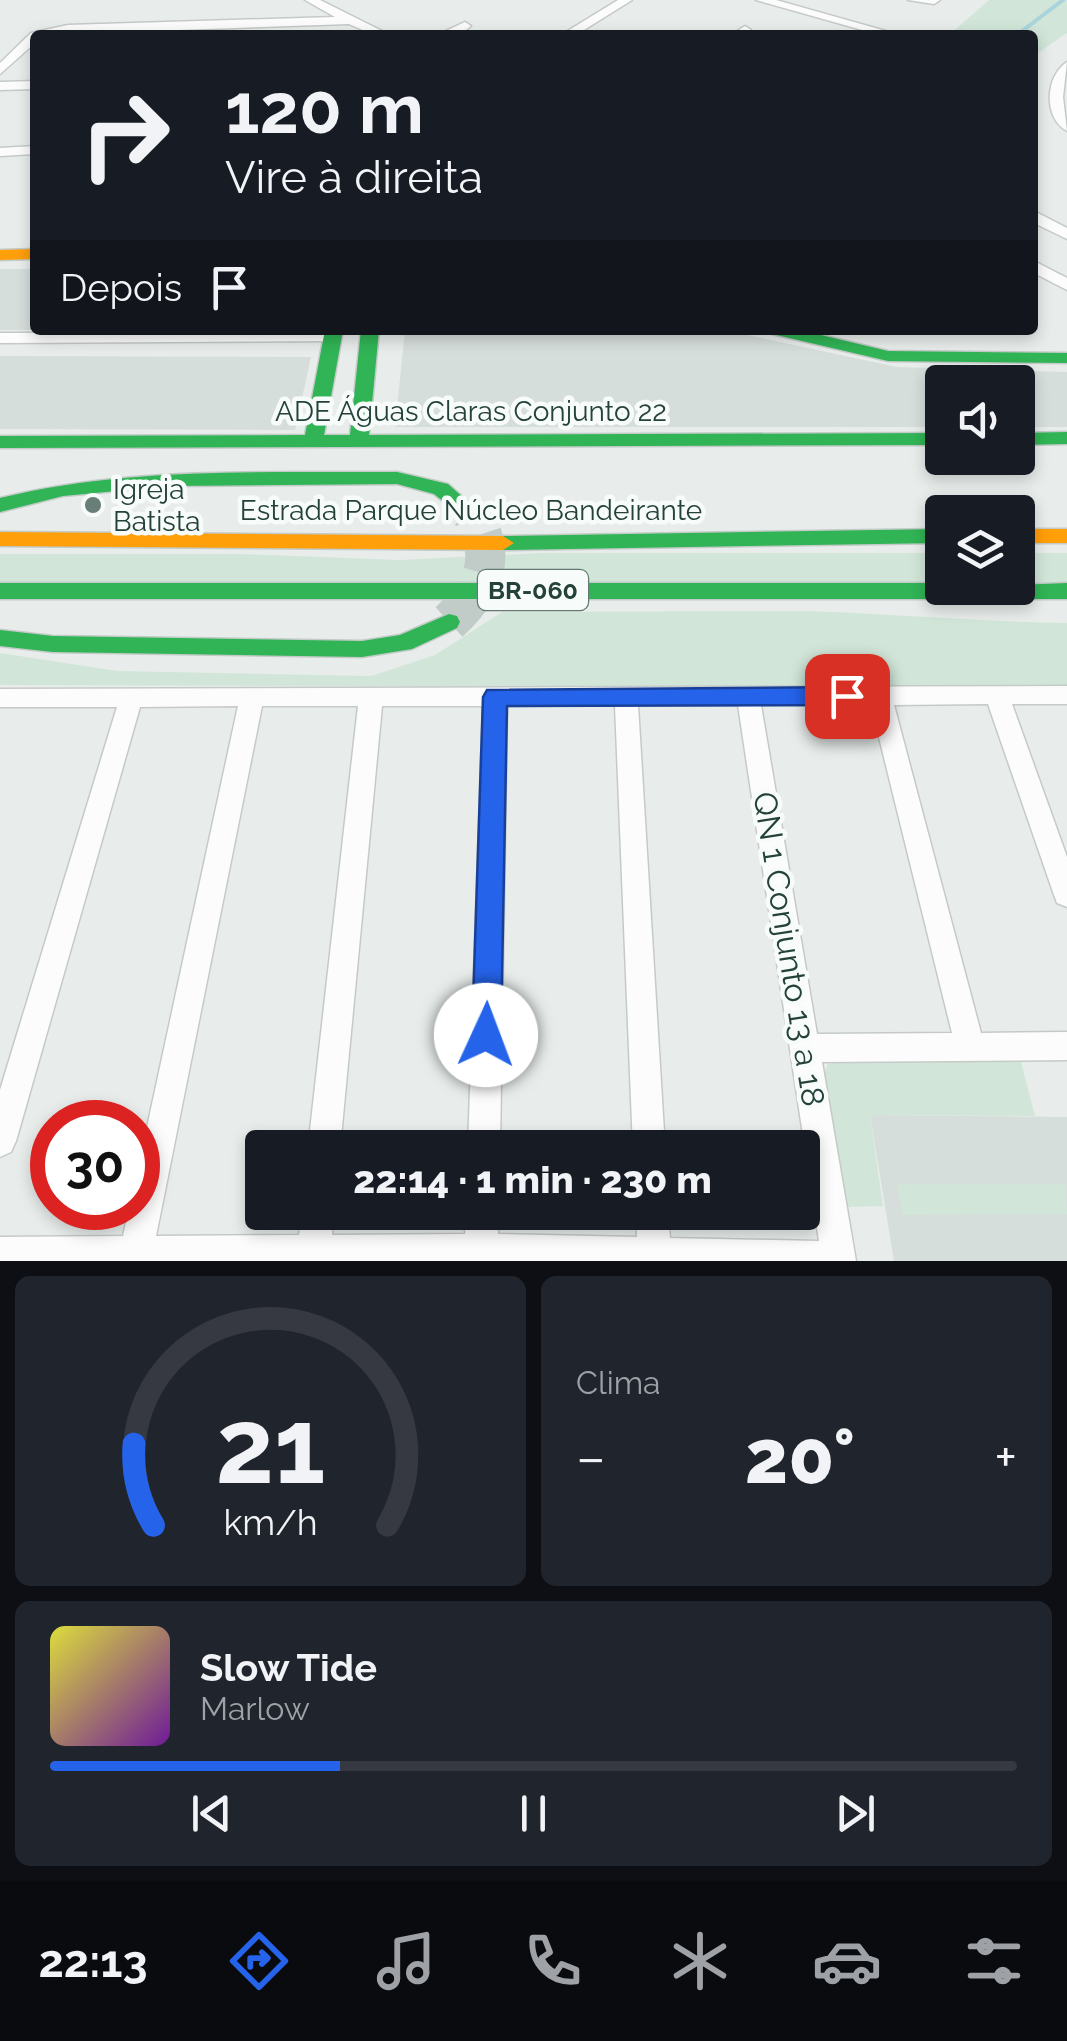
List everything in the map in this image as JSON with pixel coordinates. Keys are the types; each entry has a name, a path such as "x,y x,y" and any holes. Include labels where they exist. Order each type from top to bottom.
{"main road":[{"path":"0,241 30,241"},
{"path":"0,255 30,254"},
{"path":"313,441 333,335"},
{"path":"359,440 369,335"},
{"path":"808,335 891,349 1067,358"},
{"path":"853,335 891,349 1067,342"},
{"path":"321,407 322,414 335,420 346,419 360,409"},
{"path":"1035,438 1067,438"},
{"name":"ADE Águas Claras Conjunto 22","path":"0,442 925,439"},
{"path":"0,506 63,489 170,480 397,478 441,490 472,514"},
{"name":"Estrada Parque Núcleo Bandeirante","path":"0,539 503,543 925,536"},
{"path":"1035,536 1067,536"},
{"name":"BR-060","path":"0,592 1067,590"},
{"path":"0,638 53,644 362,649 404,643 449,622"}],"street":[{"path":"310,0 373,30"},
{"path":"577,30 626,0"},
{"path":"762,0 875,30"},
{"path":"914,0 934,0"},
{"path":"63,30 351,20"},
{"path":"455,30 465,26"},
{"path":"0,70 30,42"},
{"path":"1065,74 1056,105 1060,120 1067,127"},
{"path":"0,86 30,86"},
{"path":"0,152 30,150"},
{"path":"1038,218 1067,234"},
{"path":"1038,268 1067,285"},
{"path":"0,338 200,335"},
{"path":"0,698 1067,695"},
{"path":"626,696 648,1130"},
{"name":"QN 1 Conjunto 13 a 18","path":"748,696 838,1259"},
{"path":"880,696 970,1046"},
{"path":"997,696 1067,895"},
{"path":"136,1252 252,697"},
{"path":"326,1130 371,697"},
{"path":"484,1130 495,697"},
{"path":"0,1140 131,698"},
{"path":"805,1048 1067,1046"},
{"path":"313,1256 316,1230"},
{"path":"481,1250 482,1230"},
{"path":"653,1230 654,1253"},
{"path":"0,1254 313,1256 481,1250 838,1259"}],"shaded area":[{"path":"0,269 30,269 30,330 0,330"},
{"path":"404,335 747,335 897,367 925,368 925,427 395,427"},
{"path":"0,356 311,357 295,430 0,429"},
{"path":"1035,371 1067,372 1067,427 1035,427"},
{"path":"870,1115 1067,1117 1067,1261 894,1261"}],"green space":[{"path":"989,0 1067,0 1067,33 1038,53 1038,30 955,30"},
{"path":"543,553 925,553 925,583 0,586 0,554 242,554 400,560"},
{"path":"1035,553 1067,553 1067,583 1035,583"},
{"path":"799,611 1067,623 1067,688 0,685 0,653 117,671 371,676 435,655 502,612"},
{"path":"1021,1062 1035,1116 870,1115 883,1206 847,1207 824,1074 828,1064"},
{"path":"897,1184 1065,1184 1067,1214 903,1215"}],"waterway":[{"path":"1024,30 1063,0"}],"tunnel":[{"path":"449,622 471,598 483,572 484,544 472,514"}],"traffic: fast":[{"path":"313,441 333,335"},
{"path":"359,440 370,335"},
{"path":"799,335 888,356 1067,358"},
{"path":"1035,439 1067,438"},
{"path":"0,442 925,439"},
{"path":"0,505 63,489 170,480 397,478 441,489 472,514"},
{"path":"503,543 925,536"},
{"path":"0,591 1067,591"},
{"path":"0,638 53,644 362,649 404,643 449,622"}],"traffic: slow":[{"path":"0,255 30,254"},
{"path":"1035,536 1067,536"},
{"path":"0,539 503,543"}],"place":[{"name":"Igreja Batista","path":"93,505"}],"route":[{"path":"486,1035 495,697 847,696"}]}
